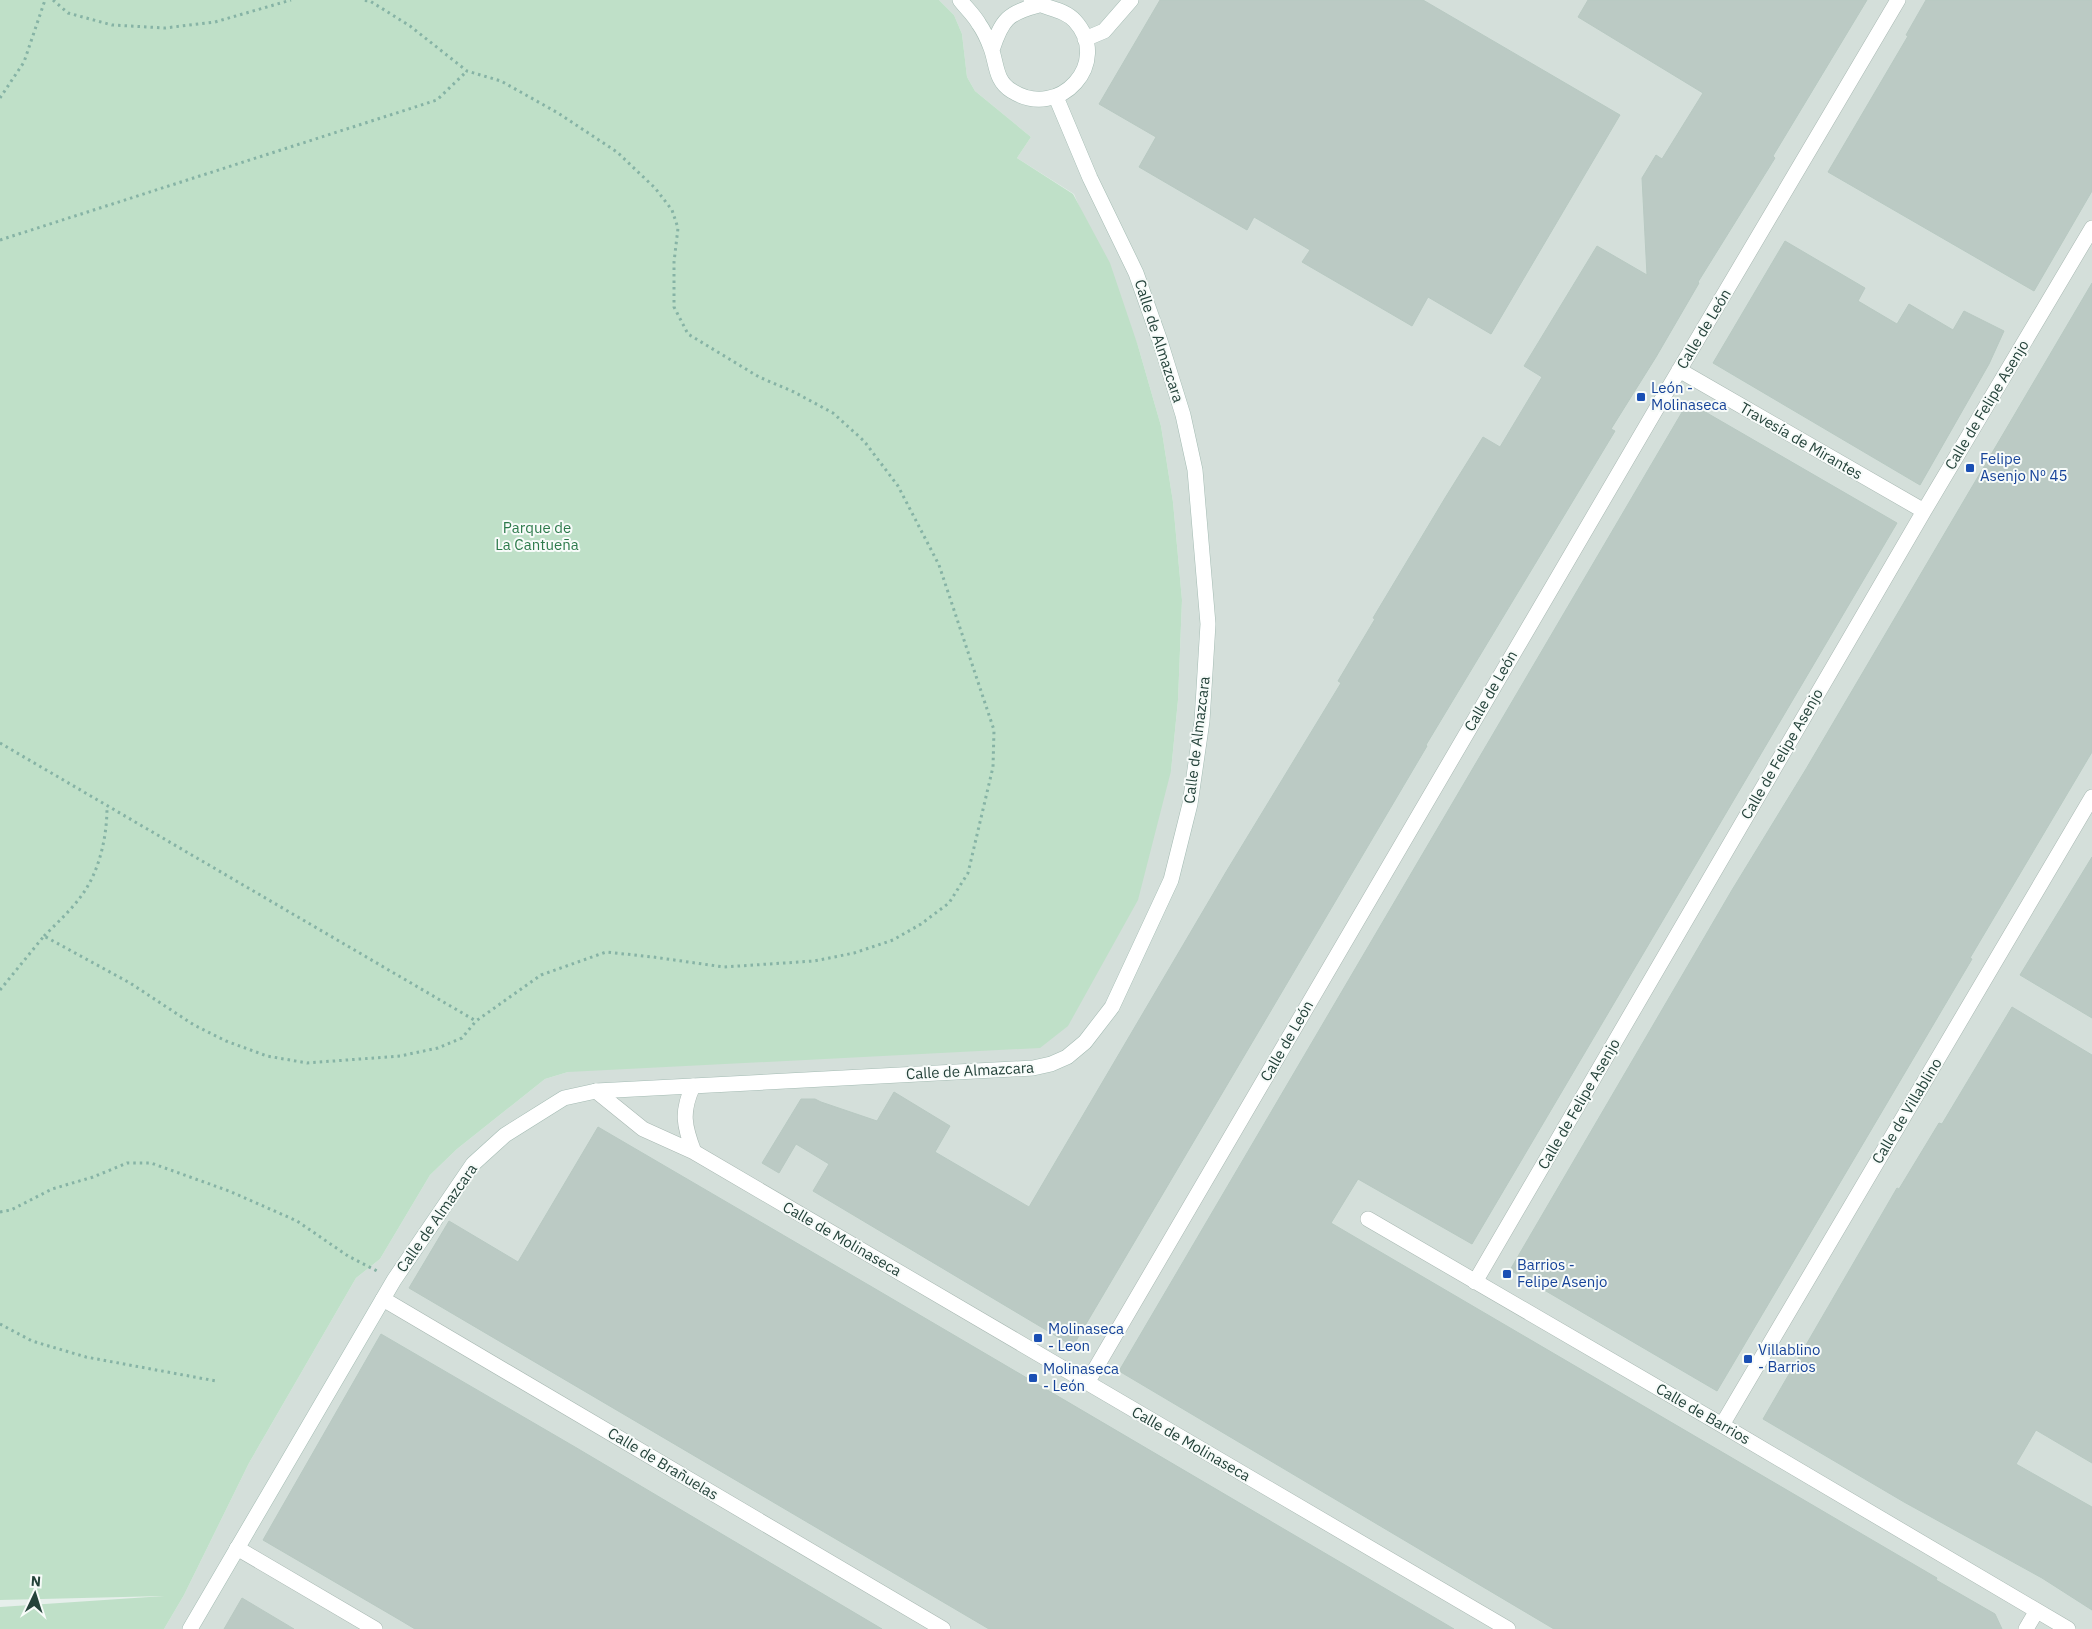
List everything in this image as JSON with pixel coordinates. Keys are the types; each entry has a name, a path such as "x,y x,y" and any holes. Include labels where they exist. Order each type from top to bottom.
{"street":[{"path":"960,0 979,24 992,50 996,72 1010,91 1032,100 1056,98 1071,89 1082,74 1087,57 1085,39 1075,22 1059,10 1035,3 1016,11 999,27 992,50"},
{"path":"1085,39 1104,31 1131,0"},
{"name":"Calle de León","path":"1086,1383 1679,370 1898,0"},
{"name":"Calle de Almazcara","path":"190,1629 394,1280 473,1164 505,1135 564,1098 596,1091 1033,1068 1051,1064 1067,1057 1086,1042 1112,1008 1171,880 1182,841 1192,794 1202,721 1208,624 1195,470 1183,415 1136,273 1090,178 1056,98"},
{"name":"Calle de Felipe Asenjo","path":"1476,1282 1924,511 2092,228"},
{"name":"Travesía de Mirantes","path":"1679,370 1924,511"},
{"name":"Calle de Villablino","path":"1722,1424 2092,797"},
{"path":"693,1086 686,1101 684,1118 694,1152"},
{"name":"Calle de Molinaseca","path":"596,1091 643,1129 694,1152 1508,1629"},
{"name":"Calle de Barrios","path":"1368,1219 1722,1424 2036,1612 2068,1629"},
{"name":"Calle de Brañuelas","path":"383,1299 943,1629"},
{"path":"237,1548 375,1629"},
{"path":"2026,1629 2036,1612"}],"path":[{"path":"0,98 24,62 45,0"},
{"path":"53,0 68,13 112,26 165,28 215,22 292,0"},
{"path":"44,936 130,983 194,1025 226,1041 266,1056 307,1062 400,1056 438,1048 462,1038 476,1021 541,975 606,952 724,967 814,961 854,953 893,940 921,924 949,903 968,873 993,767 994,730 939,565 898,486 864,441 833,413 794,392 759,377 688,334 674,307 674,262 678,228 672,210 655,188 617,152 558,112 501,81 467,71 410,26 370,1 362,0"},
{"path":"0,240 437,100 467,71"},
{"path":"0,744 476,1021"},
{"path":"0,990 44,936 80,898 100,860 107,824 107,806"},
{"path":"0,1212 11,1210 52,1189 93,1177 127,1163 151,1163 230,1191 298,1221 348,1256 394,1280"},
{"path":"0,1324 32,1341 86,1357 216,1381"}],"shaded area":[{"path":"939,0 2092,0 2092,1629 164,1629 184,1595 249,1463 356,1278 380,1259 430,1175 457,1149 545,1079 568,1072 1171,771 1178,700 1182,600 1173,502 1161,426 1138,346 1074,194 1017,158 1031,137 975,91 967,77 962,34 954,15"}],"green space":[{"name":"Parque de La Cantueña","path":"0,0 939,0 954,15 962,34 967,77 975,91 1031,137 1017,158 1073,194 1110,263 1138,346 1161,426 1173,502 1182,600 1178,700 1171,771 1138,900 1068,1026 1040,1048 568,1072 545,1079 457,1149 430,1175 380,1259 356,1278 249,1463 184,1595 164,1629 0,1629 0,1607 164,1596 0,1600"}],"building":[{"path":"1160,0 1423,0 1620,115 1491,334 1428,297 1412,326 1302,262 1310,250 1254,217 1247,230 1139,167 1156,137 1099,104"},
{"path":"1588,0 1867,0 1773,156 1775,158 1698,282 1656,357 1611,429 1615,431 1426,745 1073,1346 813,1191 829,1164 796,1144 779,1173 762,1163 801,1099 815,1099 877,1121 894,1092 950,1126 935,1152 1029,1207 1226,872 1341,683 1338,681 1375,619 1373,618 1445,498 1483,437 1500,447 1542,377 1524,366 1597,246 1647,275 1642,178 1656,155 1662,159 1703,93 1578,17"},
{"path":"1926,0 2092,0 2092,191 2034,291 1828,172 1908,36 1906,35"},
{"path":"1785,241 1865,288 1858,301 1897,324 1909,304 1953,330 1964,311 2004,331 1989,364 1920,485 1713,363"},
{"path":"2092,283 2092,752 1717,1391 1510,1270 1732,890 1806,769"},
{"path":"1688,402 1897,523 1472,1244 1358,1179 1331,1223 1937,1578 1936,1580 1995,1614 2002,1629 1554,1629 1119,1371"},
{"path":"2092,857 2092,1018 2020,975"},
{"path":"2012,1007 2092,1055 2092,1463 2036,1430 2016,1464 2092,1507 2092,1610 2042,1578 1904,1502 1763,1419 1897,1188 1899,1189 1939,1123 1942,1124"},
{"path":"598,1127 1454,1629 989,1629 409,1288 449,1221 518,1262"},
{"path":"381,1334 882,1629 415,1629 263,1540"},
{"path":"242,1598 294,1629 224,1629"}],"place":[{"name":"León - Molinaseca","path":"1641,397"},
{"name":"Felipe Asenjo Nº 45","path":"1970,468"},
{"name":"Barrios - Felipe Asenjo","path":"1507,1274"},
{"name":"Molinaseca - Leon","path":"1038,1338"},
{"name":"Villablino - Barrios","path":"1748,1359"},
{"name":"Molinaseca - León","path":"1033,1378"}]}
